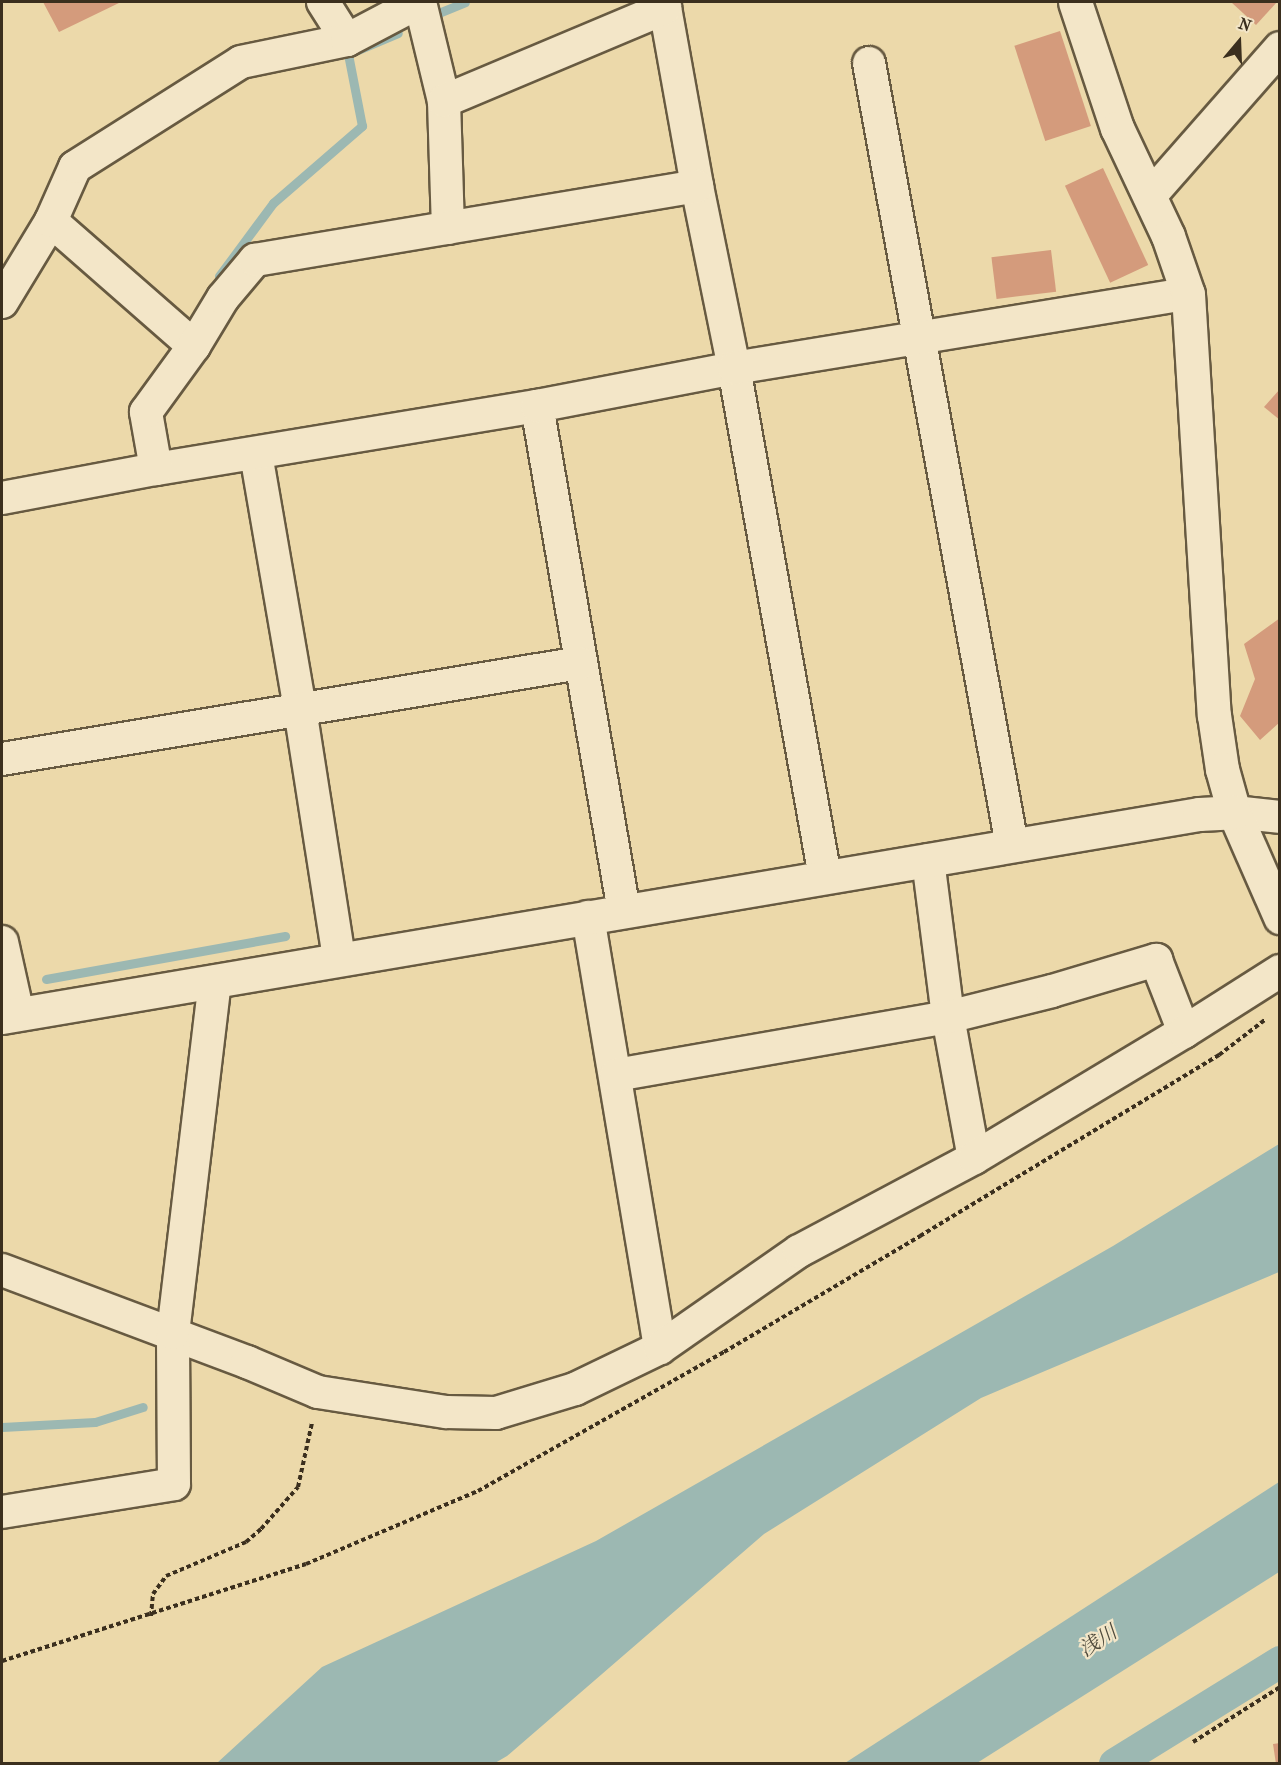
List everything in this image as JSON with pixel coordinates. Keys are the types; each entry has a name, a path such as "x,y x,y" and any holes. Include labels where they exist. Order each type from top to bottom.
{"street":[{"path":"323,2 346,40"},
{"path":"2,302 51,221 75,167 241,62 346,40 420,2 444,101 448,228"},
{"path":"1075,2 1117,128 1168,236 1188,294 1214,715 1222,770 1234,812 1280,916"},
{"path":"444,101 665,5 697,186 734,368 825,877"},
{"path":"1150,196 1280,48"},
{"path":"869,63 1012,845"},
{"path":"156,469 146,412 194,346 224,298 255,260 697,186"},
{"path":"51,221 194,346"},
{"path":"2,498 156,469 537,406 734,368 1188,294"},
{"path":"537,406 624,911"},
{"path":"256,454 300,709 339,960"},
{"path":"2,759 580,663"},
{"path":"2,942 10,1016 1199,813 1234,812 1280,817"},
{"path":"928,860 948,1017 974,1158"},
{"path":"588,917 660,1348"},
{"path":"616,1075 948,1017 1052,991 1156,960 1184,1032"},
{"path":"2,1270 173,1333 318,1392 446,1412 496,1413 575,1389 660,1348 800,1251 974,1158 1184,1032 1280,971"},
{"path":"2,1512 174,1484 173,1333 215,981"}],"path":[{"path":"151,1616 153,1594 166,1576 246,1542 261,1529 297,1487 318,1392"},
{"path":"1193,1742 1280,1687"}],"water":[{"path":"1279,1144 1279,1272 981,1398 764,1534 507,1756 495,1763 217,1763 322,1667 596,1541 1113,1246"},
{"name":"浅川","path":"1279,1482 1279,1572 977,1763 845,1763"}],"building":[{"path":"43,2 121,2 59,32"},
{"path":"1231,2 1277,2 1256,25"},
{"path":"1060,31 1091,126 1045,141 1014,46"},
{"path":"1103,168 1148,265 1110,283 1065,186"},
{"path":"1051,250 1056,292 997,299 991,257"},
{"path":"1280,389 1280,420 1264,407"},
{"path":"1280,618 1280,722 1260,740 1240,716 1255,679 1244,644"},
{"path":"1280,1743 1280,1764 1276,1764 1273,1744"}],"waterway":[{"path":"436,14 465,2"},
{"path":"219,276 273,203 362,126 348,54 398,33"},
{"path":"46,979 285,936"},
{"path":"2,1427 95,1422 143,1407"},
{"path":"1115,1764 1280,1662"}]}
